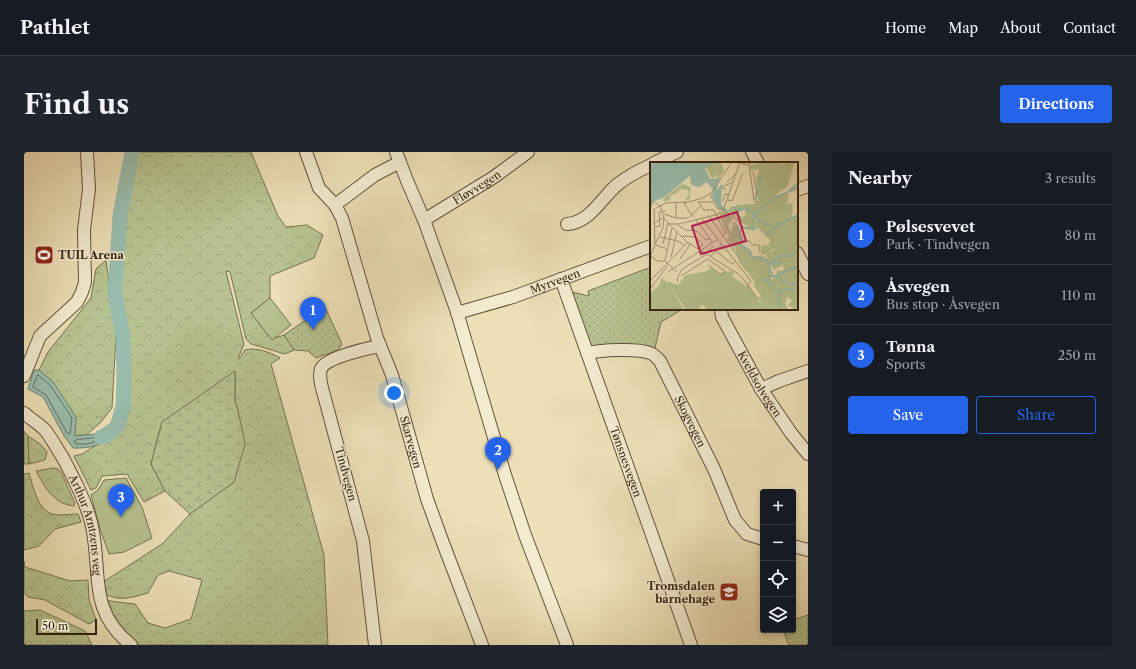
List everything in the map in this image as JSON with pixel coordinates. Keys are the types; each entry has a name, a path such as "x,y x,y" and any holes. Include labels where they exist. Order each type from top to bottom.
{"street":[{"path":"24,376 40,336 74,305 82,292 85,282 84,230 89,189 87,152"},
{"name":"Skarvegen","path":"306,152 319,188 336,205 342,218 380,346 392,375 433,516 482,645"},
{"name":"Fløyvegen","path":"424,220 494,177 528,152"},
{"path":"656,162 677,152"},
{"path":"752,152 757,162"},
{"path":"336,205 398,157 424,220 457,313 505,475 525,534 567,645"},
{"path":"567,224 576,222 588,215 621,181 650,166"},
{"path":"798,190 808,186"},
{"name":"Myrvegen","path":"457,313 513,297 650,246"},
{"path":"798,256 803,269"},
{"name":"Tønsnesvegen","path":"561,279 691,645"},
{"name":"Kveldsolvegen","path":"721,310 722,317 761,389 791,433 808,454"},
{"name":"Tindvegen","path":"375,645 363,541 325,399 320,370 325,363 346,355 380,346"},
{"name":"Skogvegen","path":"587,353 606,350 647,352 660,361 714,469 735,520 747,534 760,538"},
{"path":"761,389 808,371"},
{"name":"Arthur Arntzens veg","path":"24,413 44,429 53,441 80,491 93,531 98,593 102,608 113,628 131,645"},
{"path":"796,547 808,550"}],"green space":[{"path":"132,152 251,152 278,216 286,227 307,225 323,235 314,258 270,276 270,298 251,313 272,339 284,335 294,350 285,354 251,344 246,339 230,272 226,271 244,344 238,359 245,350 249,349 267,352 280,358 271,364 324,555 328,645 139,645 122,632 114,620 105,600 135,604 148,623 165,628 191,619 202,580 169,571 158,575 148,593 128,598 112,597 99,591 97,586 162,544 190,514 234,482 238,410 235,401 235,372 162,422 151,464 165,491 144,502 127,474 102,476 96,488 91,490 74,456 82,454 120,430 129,412 129,336 121,295 124,216"},
{"path":"106,260 116,336 112,408 100,423 86,435 74,436 53,382 39,370 48,352 91,298 96,269"},
{"path":"650,267 650,310 681,310 661,322 654,352 589,348 568,291 589,296 588,291"},
{"path":"270,298 291,325 272,340 251,313"},
{"path":"325,307 342,344 338,350 316,358 308,351 294,350 284,335"},
{"path":"235,371 235,401 245,444 234,482 190,514 165,491 151,464 162,422"},
{"path":"24,431 28,436 29,464 24,464"},
{"path":"28,436 40,444 47,452 45,460 29,464"},
{"path":"53,468 58,469 61,472 75,503 74,506 67,505 56,499 47,489 36,471"},
{"path":"29,473 36,496 47,511 58,515 78,514 81,522 55,529 39,546 24,550 24,474"},
{"path":"126,478 142,507 152,538 124,552 109,554 100,529 91,495 98,490 104,480"},
{"path":"24,561 25,567 70,581 88,580 89,600 96,620 89,624 45,600 28,597 24,593"},
{"path":"40,610 85,631 92,645 24,645 24,611"},
{"path":"808,615 808,645 789,645 784,633 796,633 796,619"}],"water":[{"path":"34,370 39,370 53,382 76,417 75,436 95,434 112,423 123,407 116,426 107,439 93,446 73,448 64,436 43,397 28,389"}],"waterway":[{"path":"101,437 105,436 117,427 123,407 123,337 115,293 120,216 132,152"}],"place":[{"name":"TUIL Arena","path":"44,255"},
{"name":"Pølsesvevet","path":"313,330"},
{"name":"Åsvegen","path":"498,470"},
{"name":"Tønna","path":"121,517"},
{"name":"Tromsdalen barnehage","path":"729,592"}]}
